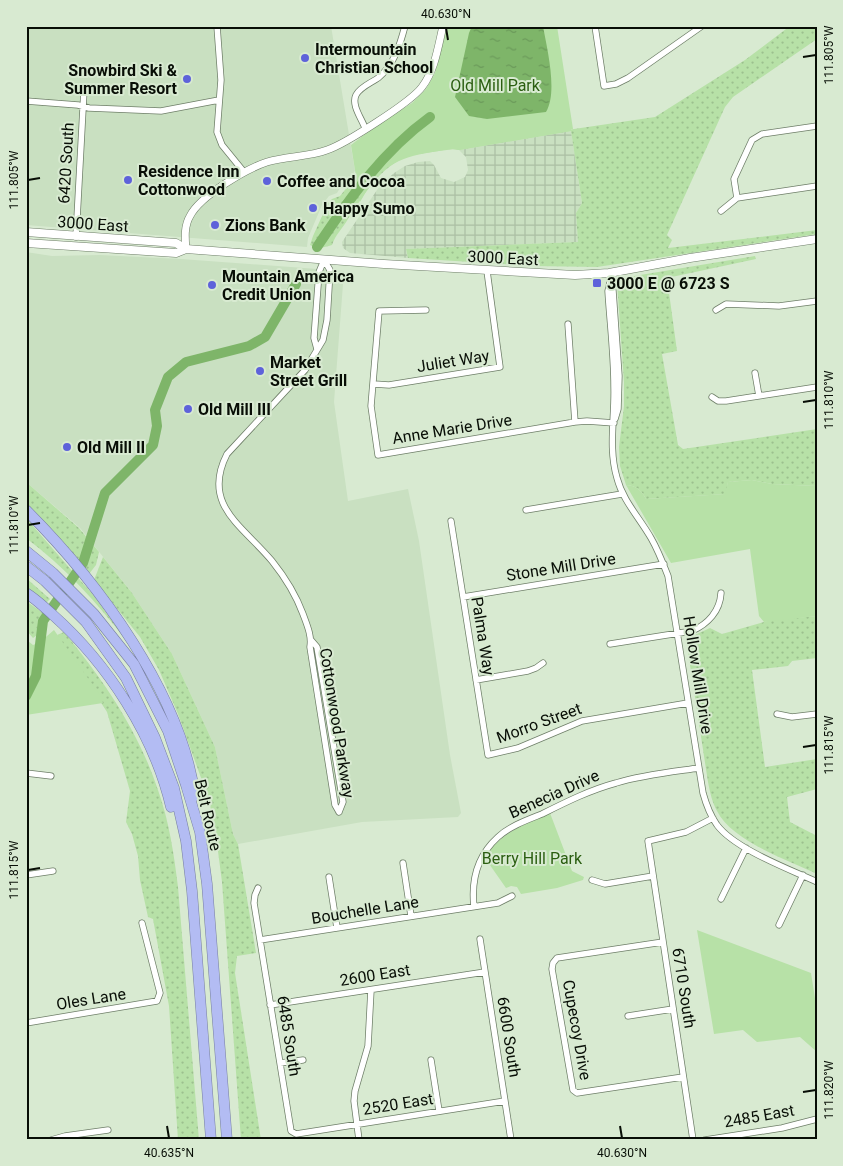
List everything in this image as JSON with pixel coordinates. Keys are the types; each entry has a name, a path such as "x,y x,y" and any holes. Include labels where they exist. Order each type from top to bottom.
{"highway":[{"path":"26,510 69,557 106,603 142,655 178,732 193,781 200,832"},
{"name":"Belt Route","path":"26,551 53,573 90,618 134,664 168,731 200,832 207,884 227,1140"},
{"name":"Belt Route","path":"26,566 90,618 126,678 156,738 174,788 186,841 192,891 211,1140"},
{"path":"29,595 72,632 114,685 132,713 147,741 168,792 192,891"}],"main road":[{"name":"3000 East","path":"26,232 176,243 186,249"},
{"name":"3000 East","path":"26,243 176,253 186,249 560,275 609,273 817,239"}],"street":[{"path":"217,26 221,73 217,125 218,139 244,172"},
{"path":"366,128 356,106 356,95 359,90 380,77 387,68 400,46 404,26"},
{"path":"186,249 187,224 190,215 199,202 244,172 268,162 329,150 413,97 430,75 443,26"},
{"path":"594,26 604,86 616,84 628,78 702,26"},
{"name":"6420 South","path":"76,237 84,90"},
{"path":"26,101 161,111 220,100"},
{"path":"736,198 735,174 752,140 762,134 817,126"},
{"path":"720,211 736,198 817,186"},
{"path":"317,349 314,338 319,272 324,260"},
{"name":"Cottonwood Parkway","path":"311,640 317,646 333,739 343,802 340,812 335,805 332,788 311,657 311,640 301,608 284,577 272,561 226,510 221,498 218,476 227,454 299,377 323,340 327,320 330,270 324,260"},
{"name":"Juliet Way","path":"374,384 389,385 500,367 487,271"},
{"name":"Hollow Mill Drive","path":"609,273 608,291 614,376 614,423 612,438 614,466 622,494 630,509 651,537 664,564 671,591 703,793 713,818 730,838 746,848 817,882"},
{"path":"716,310 726,304 779,306 817,301"},
{"name":"Anne Marie Drive","path":"426,310 379,312 371,406 378,455 575,422 614,423"},
{"path":"568,324 575,422"},
{"path":"756,373 759,396"},
{"path":"712,398 718,401 726,401 817,387"},
{"path":"526,510 622,494"},
{"name":"Palma Way","path":"451,522 488,755"},
{"name":"Stone Mill Drive","path":"463,597 664,564"},
{"path":"610,644 692,631 706,623 718,607 721,593"},
{"path":"476,680 528,671 543,663"},
{"name":"Morro Street","path":"488,755 518,748 582,720 688,703"},
{"path":"777,714 792,717 817,714"},
{"name":"Benecia Drive","path":"474,907 473,889 478,866 490,845 507,830 581,795 605,786 629,779 699,768"},
{"path":"26,773 51,776"},
{"name":"6710 South","path":"693,1140 648,842 686,832 713,818"},
{"path":"721,899 746,848"},
{"path":"403,863 412,916"},
{"path":"26,875 53,871"},
{"path":"592,880 605,884 653,876"},
{"path":"778,926 803,876"},
{"path":"329,877 337,928"},
{"name":"6485 South","path":"258,888 254,903 289,1125 296,1134"},
{"name":"Bouchelle Lane","path":"260,940 498,903 512,896"},
{"name":"Oles Lane","path":"26,1023 152,1002 158,999 160,994 142,923"},
{"name":"6600 South","path":"480,939 511,1140"},
{"name":"Cupecoy Drive","path":"663,942 557,958 553,963 552,969 570,1084 573,1090 577,1093 683,1077"},
{"name":"2600 East","path":"270,1006 485,972"},
{"path":"359,1140 354,1102 355,1091 368,1046 371,990"},
{"path":"628,1016 674,1009"},
{"path":"280,1064 303,1060"},
{"path":"431,1060 439,1112"},
{"name":"2520 East","path":"296,1134 505,1101"},
{"name":"2485 East","path":"705,1140 782,1128 817,1119"},
{"path":"51,1140 65,1136 108,1130"}],"shaded area":[{"path":"26,26 331,26 355,171 337,193 329,196 322,205 308,238 307,247 26,225"},
{"path":"571,131 582,203 576,213 578,242 406,249 408,258 350,253 343,248 342,242 379,187 405,166 430,161 441,178 454,182 465,177 468,170 466,157 459,150"},
{"path":"26,252 52,256 100,255 181,259 344,271 334,402 348,501 408,489 419,541 450,755 461,813 458,817 362,822 238,844 233,834 215,747 172,654 132,593 80,528 26,482"}],"green space":[{"name":"Old Mill Park","path":"447,26 557,26 573,129 571,131 459,150 430,152 409,157 390,166 381,173 370,184 360,202 351,145 373,128 412,103 426,89 435,73"},
{"path":"790,26 817,26 817,39 733,97 725,107 667,235 672,240 668,248 817,230 817,234 597,267 532,266 408,258 406,249 578,242 576,213 582,203 571,131 459,150 452,149 409,156 389,167 374,182 360,200 332,245 319,248 310,245 328,203 340,196 362,169 386,149 574,129 655,117 745,60"},
{"path":"755,256 756,259 667,278 677,351 662,354 678,445 683,449 817,429 817,486 772,484 752,480 728,482 726,494 646,499 638,489 626,485 620,466 619,447 624,406 624,382 617,282 622,278"},
{"path":"752,480 772,484 817,486 817,616 764,622 759,616 750,549 671,563 626,485 638,489 646,499 725,494 728,482"},
{"path":"26,482 79,528 99,552 96,565 89,574 26,503"},
{"path":"26,518 94,596 126,640 80,586 26,538"},
{"path":"103,557 132,593 172,654 215,747 233,834 238,844 256,953 237,956 235,973 261,1140 241,1140 222,882 209,800 178,714 159,670 140,637 94,580"},
{"path":"26,578 50,599 46,603 26,589"},
{"path":"26,601 43,613 40,633 33,638 26,630"},
{"path":"817,616 817,658 792,661 788,666 752,670 765,767 817,759 817,789 787,797 790,822 817,836 817,874 776,856 747,840 724,822 717,811 712,801 708,782 686,639 710,628 722,634 771,620"},
{"path":"54,630 99,694 103,703 26,715 26,635 28,641 33,645 40,642"},
{"path":"64,632 106,687 130,727 150,768 165,814 173,850 178,887 199,1140 178,1140 169,1006 153,919 148,917 140,880 138,856 132,834 126,822 130,791 107,712 57,635"},
{"name":"Berry Hill Park","path":"550,813 572,871 584,877 583,880 557,888 521,894 517,887 511,886 506,888 485,858 491,849 505,836 523,825"},
{"path":"697,930 811,973 817,1011 817,1052 800,1037 757,1042 743,1030 714,1034"}],"water":[{"path":"472,26 543,26 551,82 551,93 546,112 487,119 469,116 455,97"}],"waterway":[{"path":"317,247 354,194 382,160 413,130 430,117"},
{"path":"26,696 36,676 43,621 83,563 105,493 153,445 157,426 155,410 168,377 186,362 249,346 265,337 296,284"}],"place":[{"name":"Intermountain Christian School","path":"305,58"},
{"name":"Snowbird Ski & Summer Resort","path":"187,79"},
{"name":"Residence Inn Cottonwood","path":"128,180"},
{"name":"Coffee and Cocoa","path":"267,181"},
{"name":"Happy Sumo","path":"313,208"},
{"name":"Zions Bank","path":"215,225"},
{"name":"3000 E @ 6723 S","path":"597,283"},
{"name":"Mountain America Credit Union","path":"212,285"},
{"name":"Market Street Grill","path":"260,371"},
{"name":"Old Mill III","path":"188,409"},
{"name":"Old Mill II","path":"67,447"}]}
